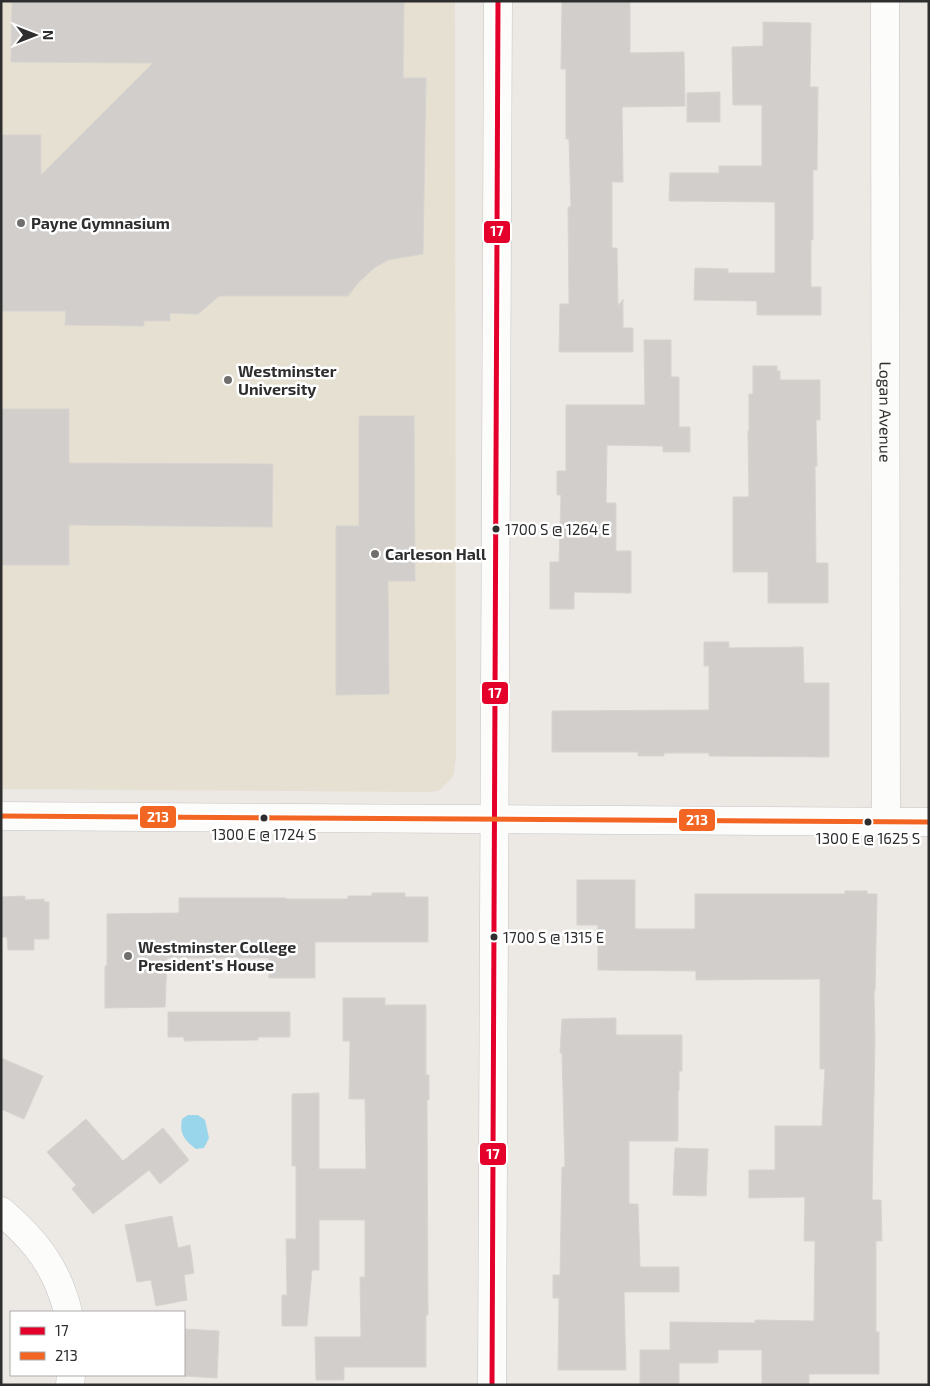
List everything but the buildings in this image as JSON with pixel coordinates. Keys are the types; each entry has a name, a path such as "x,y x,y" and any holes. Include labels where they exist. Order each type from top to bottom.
{"street":[{"path":"492,1385 498,1"},
{"name":"Logan Avenue","path":"885,1 886,822"},
{"path":"1,816 929,822"},
{"path":"1,1211 23,1229 42,1252 58,1280 68,1311"}],"shaded area":[{"name":"Westminster University","path":"1,1 455,1 456,758 453,777 440,790 420,792 1,789"}],"water":[{"path":"188,1115 198,1115 205,1120 209,1138 204,1148 196,1149 183,1136 181,1128 182,1119"}],"transit line":[{"name":"17","path":"492,1385 498,1"},
{"name":"213","path":"1,816 929,822"}],"place":[{"name":"Payne Gymnasium","path":"21,223"},
{"name":"Westminster University","path":"228,380"},
{"name":"1700 S @ 1264 E","path":"496,529"},
{"name":"Carleson Hall","path":"375,554"},
{"name":"1300 E @ 1724 S","path":"264,818"},
{"name":"1300 E @ 1625 S","path":"868,822"},
{"name":"1700 S @ 1315 E","path":"494,937"},
{"name":"Westminster College President's House","path":"128,956"}]}
